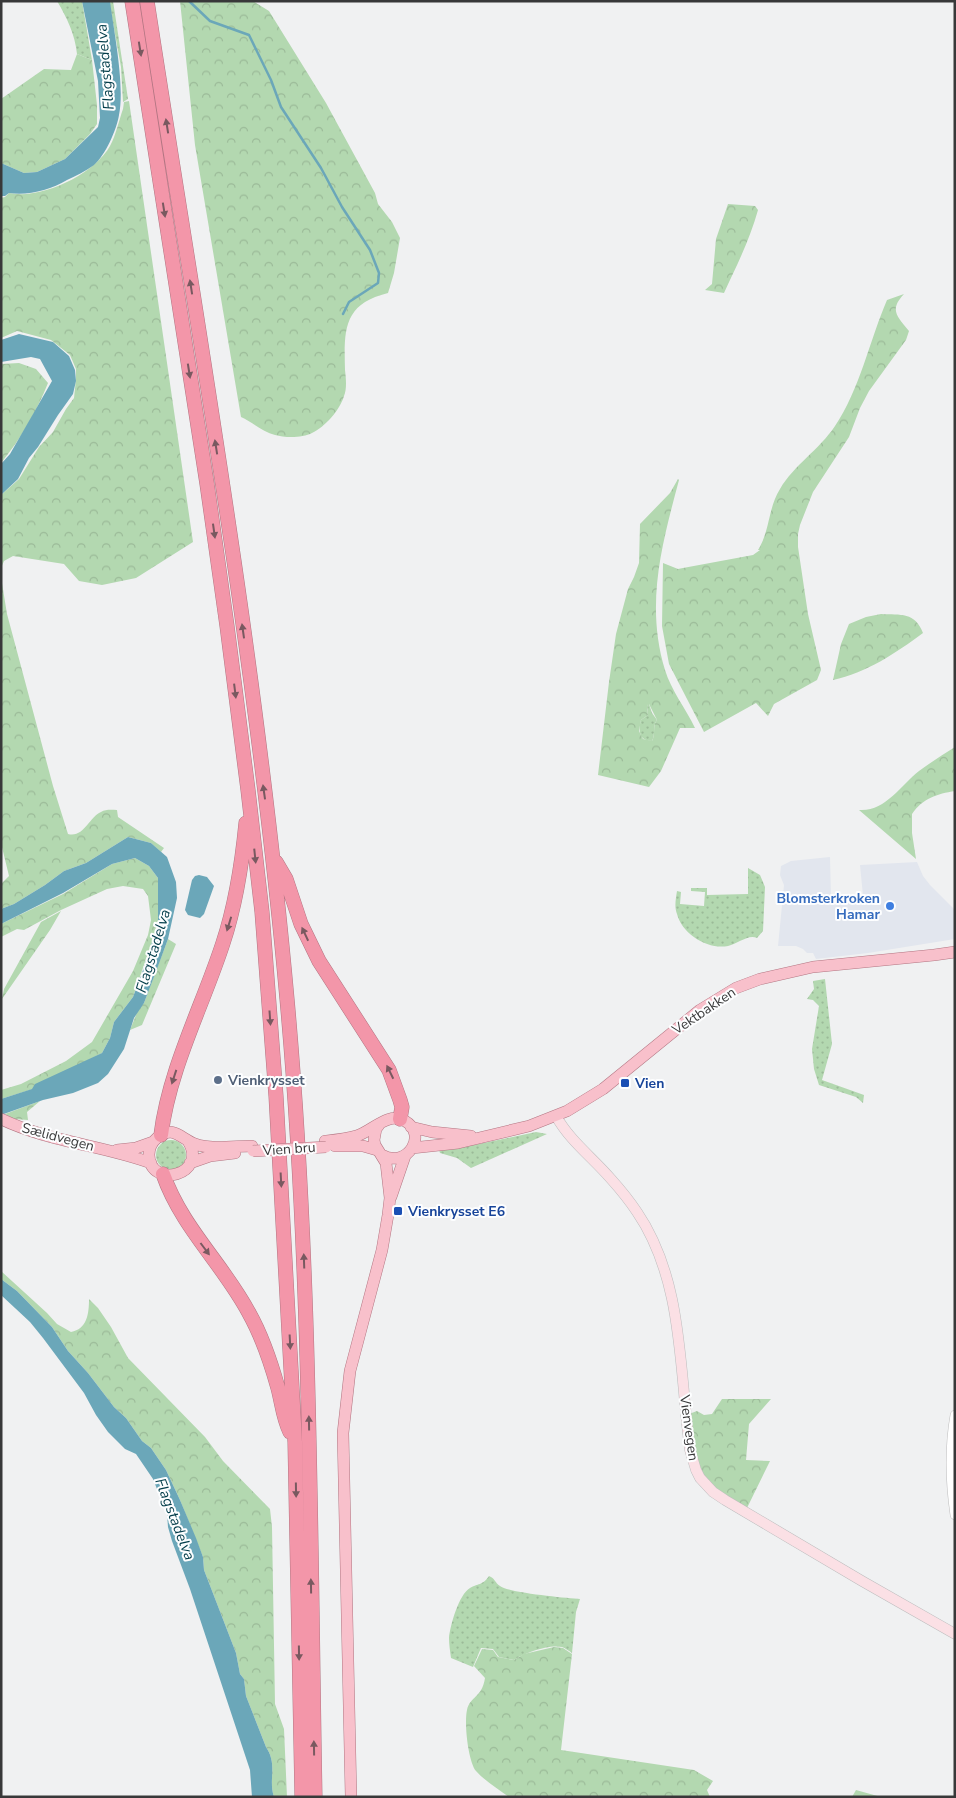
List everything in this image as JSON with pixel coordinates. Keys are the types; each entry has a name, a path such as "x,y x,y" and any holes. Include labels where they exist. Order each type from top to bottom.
{"highway":[{"path":"132,1 207,484 248,790 262,912 276,1087 295,1442 302,1797"},
{"path":"147,1 223,496 273,858 294,1095 304,1262 315,1797"},
{"path":"157,1138 179,1064 230,921 243,851 248,790"},
{"path":"273,858 286,879 301,924 318,961 389,1070 406,1123"},
{"path":"163,1174 178,1208 191,1230 232,1284 249,1313 270,1361 286,1424 295,1442"}],"main road":[{"name":"Vektbakken","path":"408,1152 529,1126 567,1111 603,1088 700,1010 736,988 776,974 813,967 955,952"},
{"name":"Vienvegen","path":"556,1116 564,1130 611,1178 637,1212 660,1258 667,1279 676,1324 690,1450 700,1478 713,1492 750,1516 955,1634"},
{"path":"326,1144 369,1131 389,1119 406,1123 415,1137 390,1198 383,1245 352,1364 346,1400 343,1433 351,1797"},
{"name":"Sælidvegen","path":"4,1120 49,1137 110,1150 151,1163"},
{"name":"Vektbakken","path":"406,1123 432,1132 480,1137"},
{"path":"379,1124 374,1134 375,1145 386,1163 390,1198"},
{"path":"188,1141 192,1152 190,1163 184,1171 179,1174 168,1175 154,1168 149,1152 157,1138 166,1133 177,1133 188,1141 202,1146 253,1149"},
{"name":"Sælidvegen","path":"110,1150 136,1148 157,1138"},
{"path":"326,1144 354,1146 380,1152 393,1159 408,1152"},
{"name":"Vien bru","path":"253,1149 326,1144"},
{"path":"190,1163 210,1156 253,1149"}],"street":[{"path":"955,1415 950,1452 955,1515"}],"shaded area":[{"path":"830,857 831,897 863,896 860,865 917,862 923,876 930,885 955,910 955,939 816,959 813,953 807,953 796,946 778,946 784,885 780,875 781,866 791,861"}],"green space":[{"path":"57,1 82,1 92,60 77,54 70,26"},
{"path":"109,1 113,1 128,99 123,102 121,67"},
{"path":"180,1 253,1 269,11 326,103 375,193 378,204 392,222 400,238 394,273 388,293 362,304 349,321 345,343 346,387 342,401 336,412 327,422 308,435 284,437 275,435 266,432 241,417 195,145"},
{"path":"77,54 92,60 97,124 90,134 65,159 37,172 24,173 1,163 1,99 44,69 71,70"},
{"path":"129,101 193,542 136,578 102,585 79,581 64,564 13,556 4,561 1,568 1,495 19,479 39,447 53,432 74,398 76,369 70,355 51,340 17,331 1,338 1,198 9,193 36,193 51,189 66,183 92,166 110,146 124,102"},
{"path":"728,204 755,206 758,210 747,242 724,293 705,290 712,284 716,239"},
{"path":"904,294 897,304 896,313 909,331 906,340 869,391 849,437 813,492 800,525 798,547 808,614 821,670 817,680 774,704 768,716 756,703 704,732 669,664 662,626 663,563 678,569 753,555 760,550 758,550 765,535 776,496 792,472 829,435 844,412 858,381 887,300"},
{"path":"19,363 36,369 48,383 28,425 1,463 1,364"},
{"path":"678,479 658,574 656,621 659,646 665,670 695,728 680,728 661,771 649,787 598,775 616,634 628,589 639,563 640,524 670,493","holes":["647,704 649,704 657,720 652,741 643,739 639,731 641,720 648,715"]},
{"path":"1,577 7,614 53,786 68,834 78,833 103,811 117,810 118,817 164,848 161,852 151,843 128,837 86,863 64,871 14,904 1,909 1,884 9,876 1,843"},
{"path":"881,614 901,615 911,618 920,626 923,633 891,655 869,667 857,673 833,680 841,644 849,624 866,617"},
{"path":"647,704 649,704 657,720 652,741 644,739 640,734 641,720 648,715"},
{"path":"955,747 955,791 926,800 912,814 912,833 916,859 859,810 877,807 892,797 919,771"},
{"path":"135,858 149,866 158,878 158,924 133,997 114,1022 110,1038 102,1053 33,1089 1,1099 1,1090 21,1084 66,1061 92,1042 133,971 148,935 151,920 148,896 143,889 123,886 107,889 61,910 24,930 17,929 1,937 1,924 63,894 112,864"},
{"path":"748,868 760,875 765,887 763,931 757,938 750,937 732,945 720,947 704,943 690,934 684,928 676,911 677,891 681,892 680,904 704,906 705,892 691,891 691,888 707,888 707,895 748,894"},
{"path":"61,911 2,999 4,989 41,922"},
{"path":"168,939 176,944 142,1025 130,1030 138,1010 144,1003"},
{"path":"825,979 832,1044 822,1080 864,1095 863,1103 856,1097 819,1085 814,1069 812,1049 819,1006 813,1000 807,999 814,989 813,981"},
{"path":"40,1101 27,1112 28,1120 14,1119 5,1114"},
{"path":"536,1132 547,1134 471,1168 457,1158 440,1153 439,1150 479,1144"},
{"path":"171,1140 182,1144 186,1155 182,1166 171,1170 160,1166 156,1155 160,1144"},
{"path":"1,1271 57,1324 71,1332 81,1328 84,1324 88,1315 89,1299 98,1308 111,1327 128,1358 205,1437 223,1461 270,1509 272,1527 275,1704 284,1729 287,1797 274,1797 270,1754 246,1696 244,1679 240,1674 236,1653 204,1570 203,1557 166,1470 151,1448 142,1441 126,1418 114,1407 68,1351 52,1327 17,1291 1,1279"},
{"path":"722,1399 771,1399 749,1424 746,1460 770,1461 746,1510 719,1492 705,1479 698,1464 694,1448 689,1414 697,1411 704,1415 712,1414"},
{"path":"489,1576 505,1589 538,1595 580,1599 576,1612 572,1653 557,1646 530,1652 514,1660 499,1657 493,1649 481,1648 473,1667 451,1658 450,1633 459,1603 466,1591 482,1583"},
{"path":"554,1647 563,1648 572,1654 561,1750 694,1770 713,1781 707,1790 710,1797 509,1797 480,1775 473,1766 471,1759 467,1742 466,1724 469,1705 479,1693 485,1678 474,1666 482,1649 493,1650 498,1657 514,1660 524,1654"},
{"path":"856,1790 881,1797 852,1797"}],"water":[{"name":"Flagstadelva","path":"82,1 110,1 121,89 118,121 113,135 98,161 81,173 46,189 24,194 9,193 1,196 1,163 24,173 37,172 65,159 98,127 100,118 98,81"},
{"path":"19,334 53,342 69,356 75,370 76,381 73,394 29,458 18,479 1,495 1,464 10,454 52,381 40,359 31,357 1,362 1,340"},
{"name":"Flagstadelva","path":"128,837 151,843 167,857 176,882 177,898 168,939 144,1003 134,1018 124,1049 108,1074 98,1083 73,1093 43,1100 1,1115 1,1099 32,1089 35,1084 102,1053 110,1038 114,1022 133,997 158,924 158,878 149,866 135,858 112,864 63,893 1,924 1,909 14,904 64,871 86,863"},
{"path":"195,876 207,877 214,886 204,914 200,918 188,915 185,910 192,880"},
{"name":"Flagstadelva","path":"1,1279 17,1291 52,1327 68,1351 114,1407 126,1418 142,1441 151,1448 166,1470 203,1557 204,1570 236,1653 240,1674 244,1679 246,1696 270,1754 274,1797 252,1797 250,1770 190,1589 172,1541 167,1514 153,1479 136,1454 125,1449 108,1432 84,1393 30,1322 1,1295"}],"waterway":[{"path":"189,1 210,21 249,35 271,80 281,107 321,168 342,207 370,250 379,273 378,283 349,302 343,314"}],"place":[{"name":"Blomsterkroken Hamar","path":"890,906"},
{"name":"Vienkrysset","path":"218,1080"},
{"name":"Vien","path":"625,1083"},
{"name":"Vienkrysset E6","path":"398,1211"}]}
